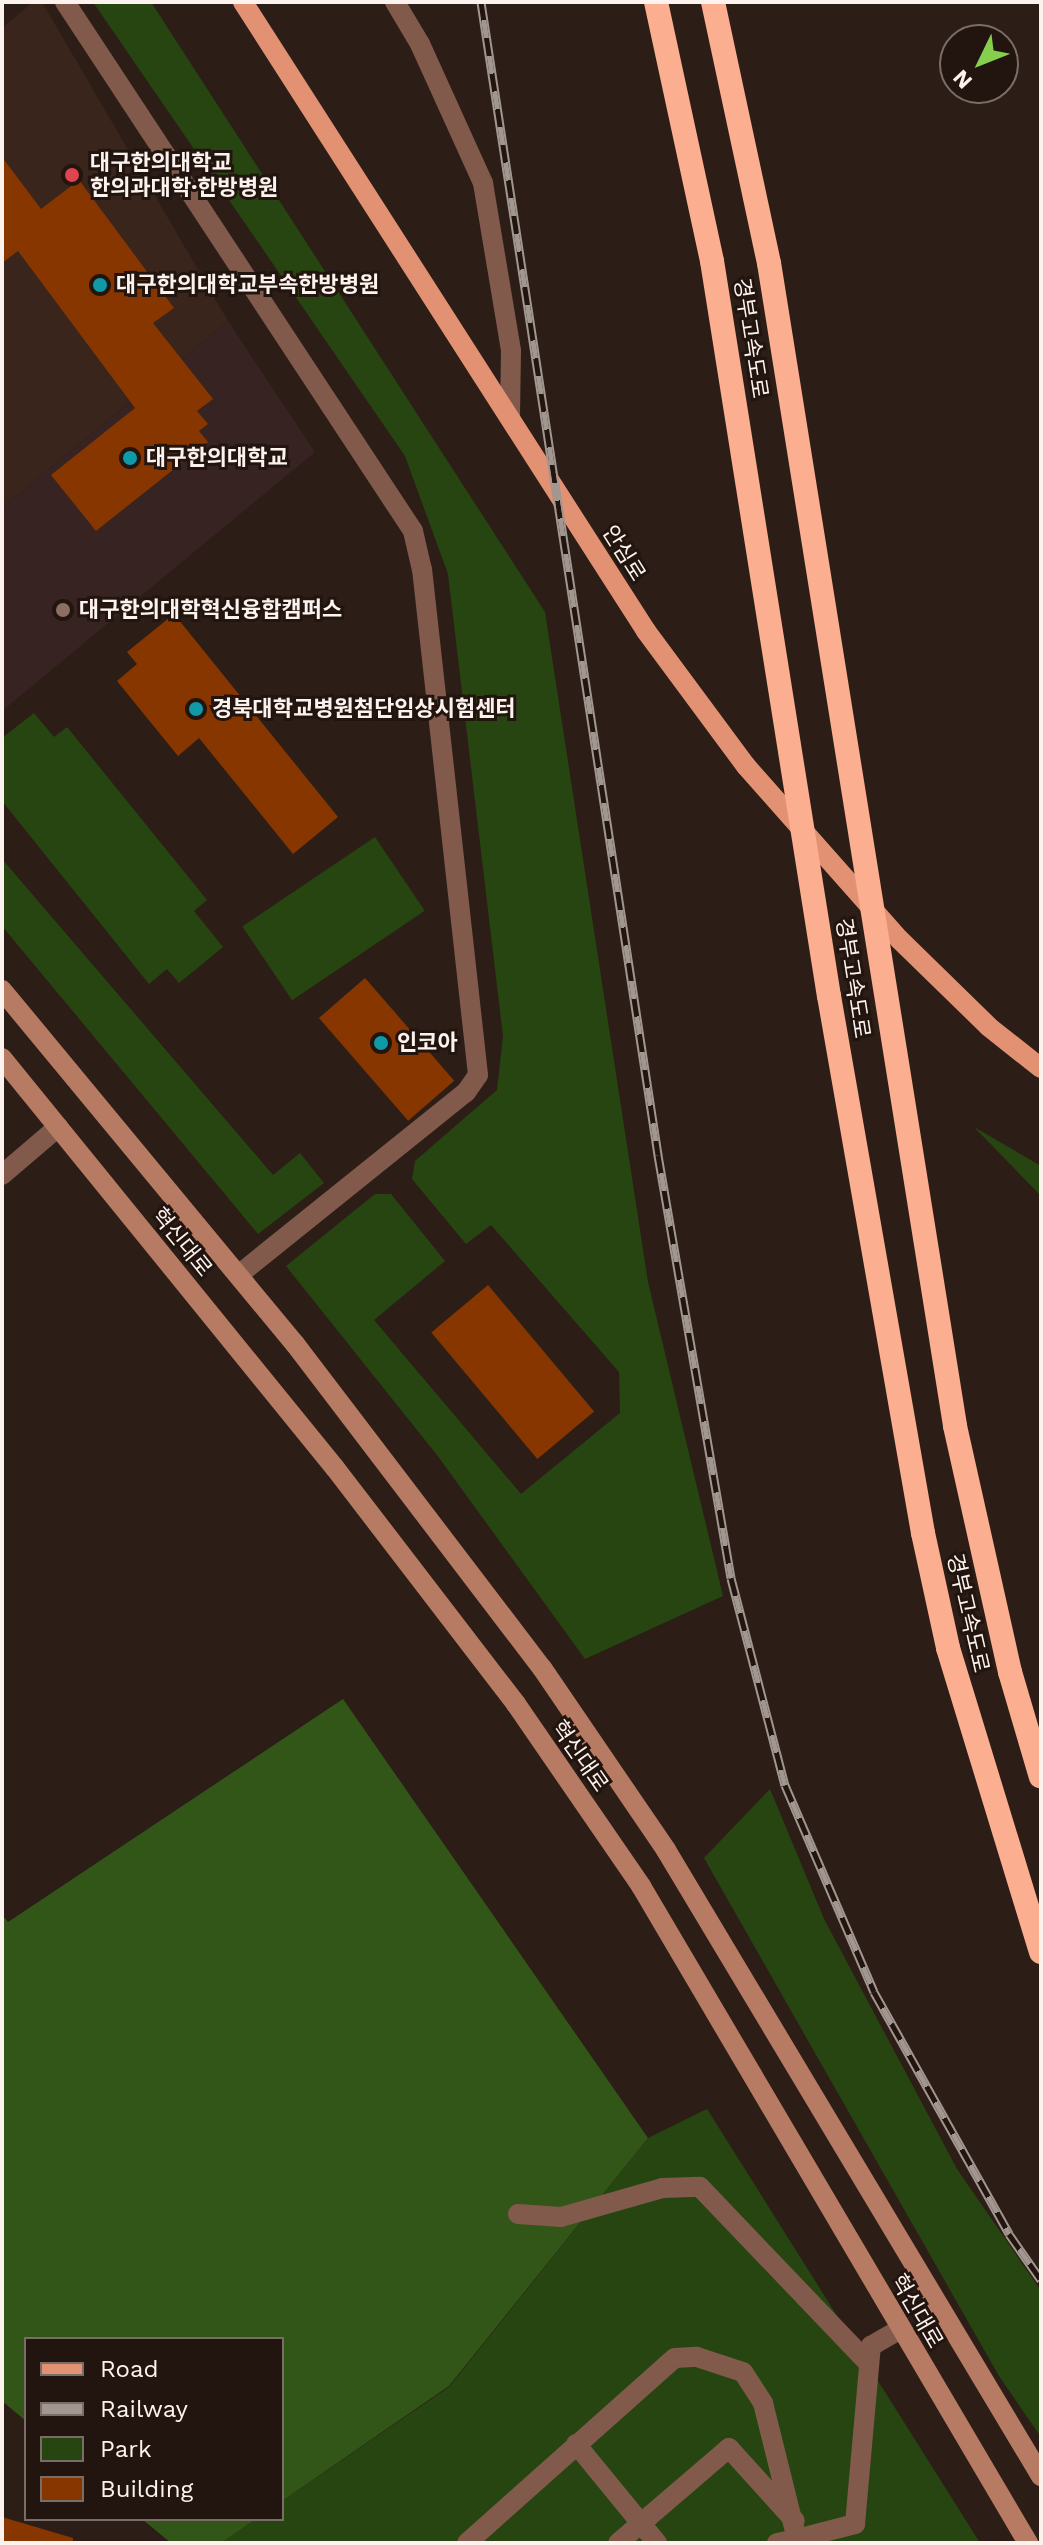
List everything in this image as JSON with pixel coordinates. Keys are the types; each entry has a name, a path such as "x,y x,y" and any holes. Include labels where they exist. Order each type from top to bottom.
{"highway":[{"name":"경부고속도로","path":"656,2 712,261 829,996 932,1576 975,1742 1041,1952"},
{"name":"경부고속도로","path":"713,2 769,263 955,1426 1010,1672 1041,1777"}],"main road":[{"name":"안심로","path":"243,2 646,631 746,766 900,940 989,1027 1041,1068"},
{"path":"2,990 238,1275 542,1668 666,1850 1041,2476"},
{"name":"혁신대로","path":"2,1058 335,1468 516,1704 641,1886 1028,2543"}],"street":[{"path":"65,2 413,531 422,569 478,1075 466,1092 238,1275"},
{"path":"395,2 420,44 483,183 511,351 510,417"},
{"path":"2,1175 58,1127"},
{"path":"518,2214 561,2217 663,2188 700,2187 869,2364"},
{"path":"790,2534 855,2524 871,2346 900,2329"},
{"path":"467,2543 675,2358 697,2357 743,2372 763,2403 790,2534"},
{"path":"576,2444 657,2543"},
{"path":"618,2543 729,2448 790,2534"}],"shaded area":[{"name":"대구한의대학교 한의과대학·한방병원","path":"33,2 42,2 228,321 2,508 2,28"},
{"name":"대구한의대학혁신융합캠퍼스","path":"228,321 315,452 2,711 2,508"}],"green space":[{"path":"93,2 151,2 545,612 648,1282 723,1596 585,1659 437,1455 286,1266 375,1194 391,1194 445,1261 374,1320 521,1494 620,1413 619,1372 491,1225 466,1244 412,1179 415,1161 497,1090 503,1036 448,574 405,456"},
{"path":"34,713 54,737 67,727 207,900 194,911 223,947 179,983 167,969 149,984 2,801 2,738"},
{"path":"375,837 425,911 292,1000 242,926"},
{"path":"2,859 273,1175 300,1153 324,1183 258,1234 2,926"},
{"path":"974,1127 1041,1166 1041,1196"},
{"path":"343,1699 648,2138 449,2386 284,2500 284,2337 24,2337 24,2419 2,2401 2,1915 8,1922"},
{"path":"770,1789 824,1919 957,2169 1041,2291 1041,2437 999,2376 704,1858"},
{"path":"707,2109 980,2543 221,2543 253,2521 284,2521 284,2500 449,2387 648,2138"},
{"path":"144,2521 253,2521 221,2543 171,2543"}],"building":[{"name":"대구한의대학교부속한방병원","path":"2,157 41,209 79,180 174,308 153,323 213,399 197,411 208,424 199,431 208,442 96,531 51,475 135,408 18,251 2,263"},
{"name":"경북대학교병원첨단임상시험센터","path":"174,614 338,817 293,854 199,738 178,756 117,681 137,664 127,652"},
{"name":"인코아","path":"365,978 454,1081 408,1121 319,1018"},
{"path":"488,1285 594,1411 537,1459 431,1333"},
{"path":"2,2517 73,2538 73,2543 2,2543"}],"railway":[{"path":"481,2 658,1155 731,1578 785,1785 874,1992 1009,2234 1041,2280"}],"place":[{"name":"대구한의대학교 한의과대학·한방병원","path":"72,175"},
{"name":"대구한의대학교부속한방병원","path":"100,285"},
{"name":"대구한의대학교","path":"130,458"},
{"name":"대구한의대학혁신융합캠퍼스","path":"63,610"},
{"name":"경북대학교병원첨단임상시험센터","path":"196,709"},
{"name":"인코아","path":"381,1043"}]}
